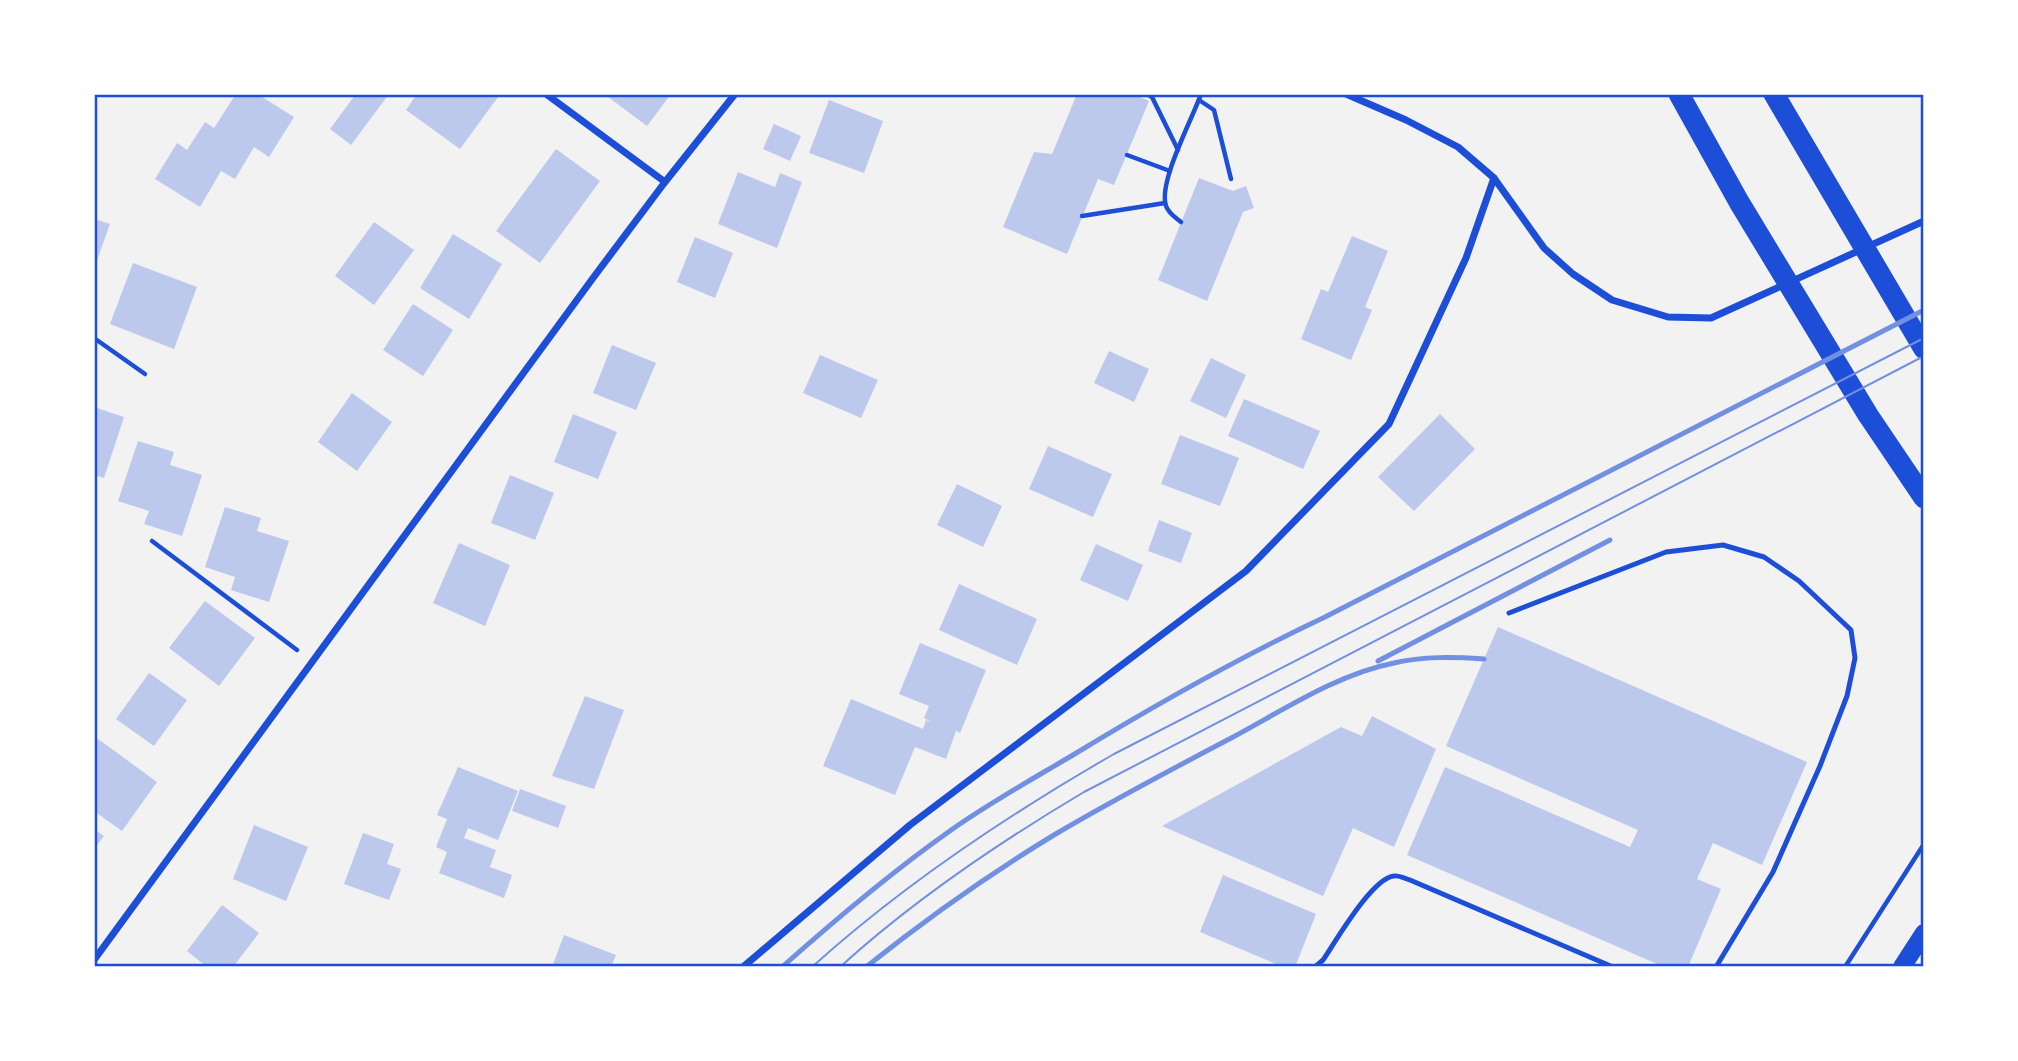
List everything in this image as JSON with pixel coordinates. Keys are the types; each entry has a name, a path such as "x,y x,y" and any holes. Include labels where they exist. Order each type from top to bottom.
{"highway":[{"path":"1679,94 1740,202 1868,415 1923,498"},
{"path":"1774,94 1923,349"}],"main road":[{"path":"1902,967 1923,933"}],"street":[{"path":"546,94 665,183"},
{"path":"94,960 593,278 735,94"},
{"path":"1346,94 1406,120 1458,147 1494,178 1544,248 1573,274 1612,300 1668,317 1711,318 1923,221"},
{"path":"743,967 910,825 1246,571 1390,424 1466,258 1494,178"}],"lane":[{"path":"1509,612 1666,552 1723,545 1764,557 1773,563 1799,581 1851,631 1855,658 1850,684 1820,766 1773,872 1716,967"},
{"path":"1315,967 1323,960 1365,897 1379,882 1394,876 1410,880 1614,967"}],"path":[{"path":"1147,94 1152,97 1178,151"},
{"path":"1181,222 1170,214 1165,203 1170,171 1200,97 1214,110 1231,179"},
{"path":"1127,155 1170,171"},
{"path":"1082,216 1165,203"},
{"path":"94,338 145,374"},
{"path":"152,541 312,662"},
{"path":"1845,967 1923,844"}],"building":[{"path":"356,94 389,94 351,145 330,129"},
{"path":"417,94 494,94 498,97 460,149 406,110"},
{"path":"604,94 671,94 647,126"},
{"path":"1077,94 1133,94 1149,101 1114,185 1098,179 1067,254 1003,227 1034,152 1052,154"},
{"path":"259,95 294,117 269,157 254,147 235,179 221,171 200,207 155,179 177,143 187,150 205,122 214,128 234,97"},
{"path":"829,100 883,121 864,173 809,153"},
{"path":"774,124 801,136 790,161 763,149"},
{"path":"556,149 600,181 540,263 496,231"},
{"path":"738,172 775,187 780,173 802,182 777,248 718,224"},
{"path":"1199,178 1233,191 1246,186 1254,208 1243,212 1207,301 1158,280"},
{"path":"94,219 110,224 95,266 94,266"},
{"path":"374,222 414,250 374,305 335,276"},
{"path":"453,234 502,264 469,319 420,288"},
{"path":"1352,236 1388,251 1365,307 1372,310 1351,360 1301,339 1321,289 1328,292"},
{"path":"695,237 733,253 715,298 677,282"},
{"path":"133,263 197,287 174,349 110,324"},
{"path":"413,304 453,330 423,376 383,350"},
{"path":"612,345 656,363 636,410 593,393"},
{"path":"1109,351 1149,369 1134,402 1094,383"},
{"path":"820,355 878,380 861,418 803,393"},
{"path":"1211,358 1246,375 1226,418 1190,401"},
{"path":"352,393 392,422 357,471 318,442"},
{"path":"1244,399 1320,431 1303,469 1228,436"},
{"path":"94,407 124,417 104,478 94,475"},
{"path":"573,414 617,432 598,479 554,462"},
{"path":"1440,414 1475,449 1414,511 1378,477"},
{"path":"1180,435 1239,458 1220,506 1161,484"},
{"path":"138,441 174,452 170,465 202,475 182,536 144,524 149,511 118,501"},
{"path":"1048,446 1112,474 1093,517 1029,489"},
{"path":"510,475 554,493 535,540 491,523"},
{"path":"957,484 1002,506 983,547 937,525"},
{"path":"225,507 261,518 257,531 289,541 269,602 231,590 235,577 205,567"},
{"path":"1159,520 1192,533 1181,563 1148,551"},
{"path":"459,543 510,565 485,626 433,603"},
{"path":"1096,544 1143,565 1128,601 1080,580"},
{"path":"959,584 1037,619 1017,665 939,630"},
{"path":"205,601 255,638 219,686 169,648"},
{"path":"1498,627 1807,762 1762,865 1713,843 1697,879 1721,889 1688,967 1664,967 1407,855 1445,767 1630,847 1638,830 1446,746"},
{"path":"920,643 986,670 960,733 956,731 946,759 915,747 895,795 823,766 851,699 923,729 926,720 933,723 924,718 929,706 899,694"},
{"path":"149,673 187,700 154,746 116,719"},
{"path":"585,696 624,710 594,789 552,776"},
{"path":"1372,716 1436,749 1394,847 1353,828 1323,896 1162,826 1341,727 1362,736"},
{"path":"94,736 157,782 122,831 94,811"},
{"path":"458,767 518,791 498,840 468,828 464,838 496,850 490,867 512,875 504,898 439,873 447,852 436,847 447,819 437,815"},
{"path":"520,789 566,806 558,828 512,811"},
{"path":"254,825 308,847 286,901 233,879"},
{"path":"94,829 104,836 94,849"},
{"path":"363,833 394,844 387,864 401,869 389,900 344,884"},
{"path":"1223,875 1316,914 1295,967 1283,967 1200,932"},
{"path":"222,905 259,933 233,967 207,967 187,951"},
{"path":"564,935 616,955 611,967 552,967"}],"tram line":[{"path":"812,967 920,879 995,827 1114,754 1924,338"},
{"path":"840,967 898,918 958,873 1084,792 1924,356"}],"railway":[{"path":"782,967 883,881 962,822 1166,700 1260,649 1924,310"},
{"path":"1378,661 1610,540"},
{"path":"866,967 958,898 1054,835 1332,684 1373,668 1416,659 1484,659"}]}
